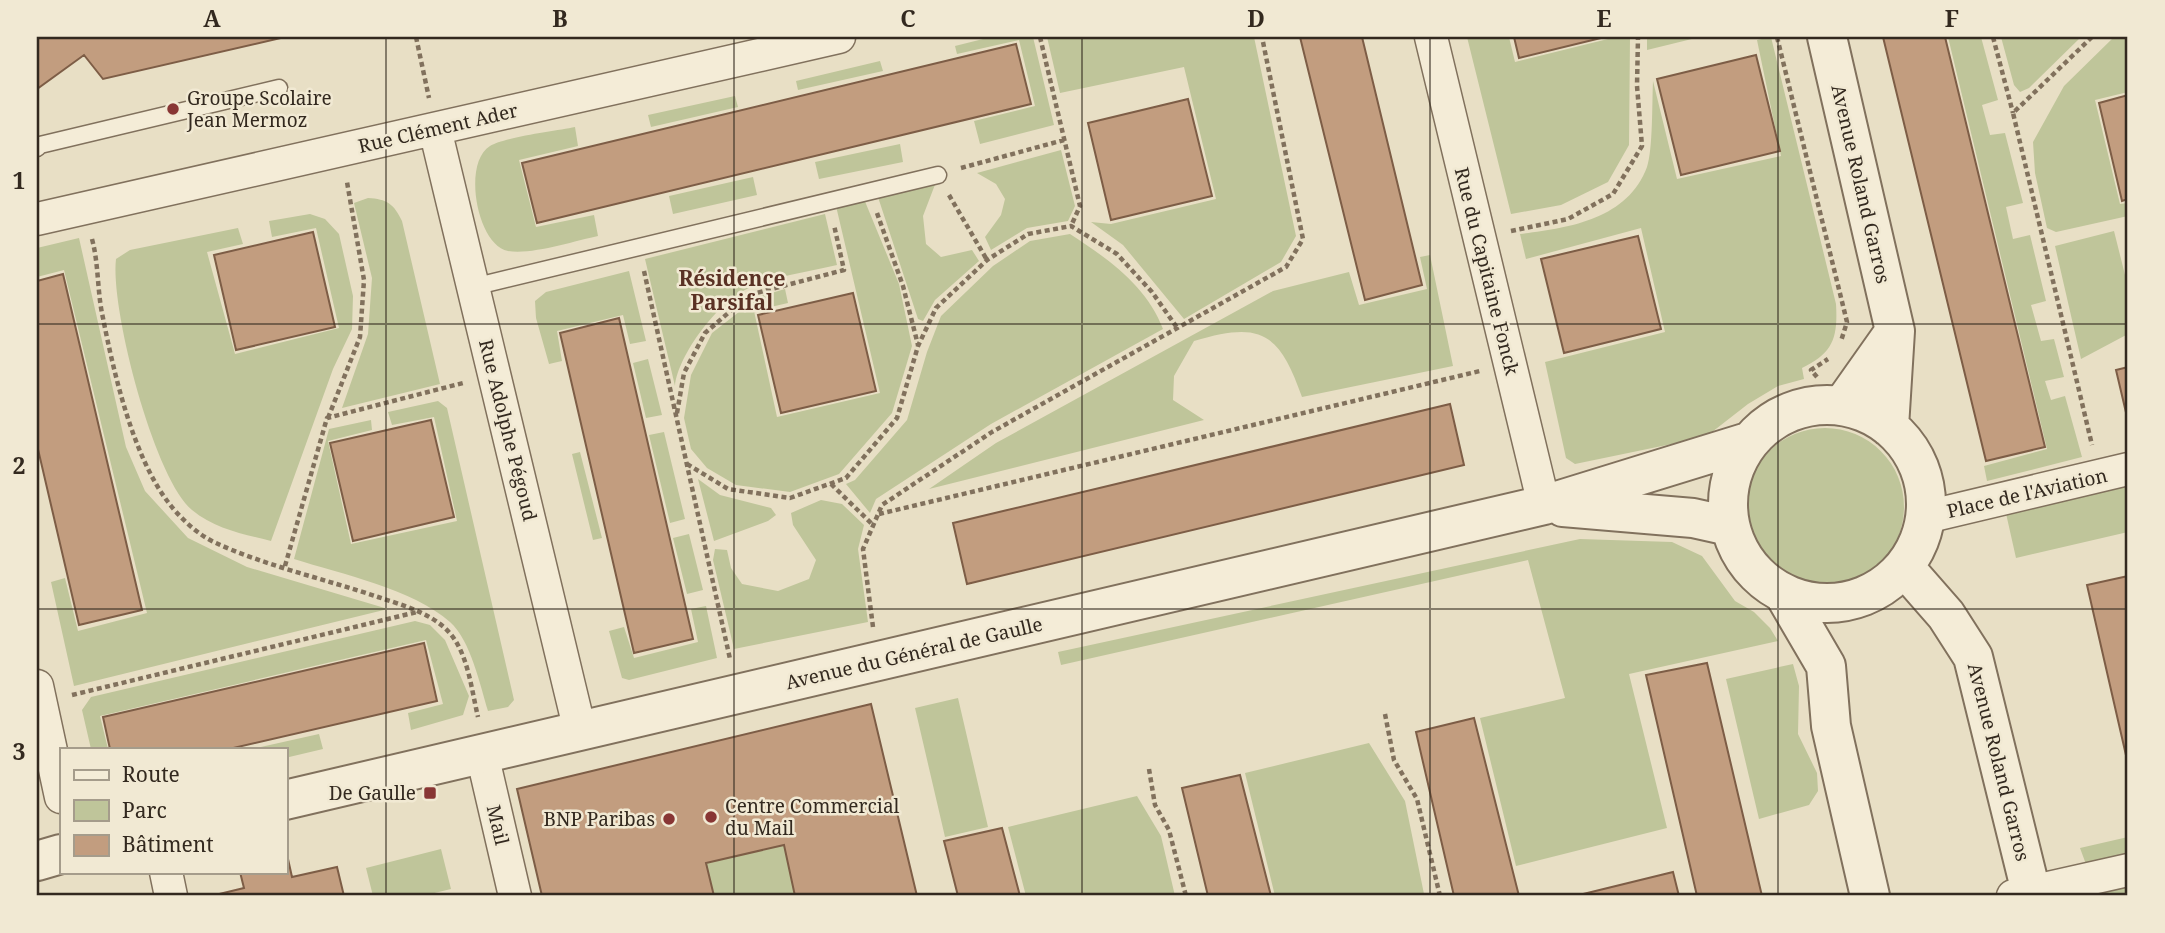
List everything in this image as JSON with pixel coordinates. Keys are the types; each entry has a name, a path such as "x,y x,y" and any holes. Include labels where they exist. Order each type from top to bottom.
{"street":[{"name":"Rue Clément Ader","path":"38,215 84,208 839,37"},
{"name":"Rue du Capitaine Fonck","path":"1430,37 1544,505"},
{"name":"Avenue Roland Garros","path":"1827,37 1895,331 1889,427"},
{"name":"Rue Adolphe Pégoud","path":"435,129 580,731"},
{"path":"1842,406 1895,331"},
{"name":"Place de l'Aviation","path":"1842,406 1867,413 1889,427 1907,445 1920,467 1926,491 1926,517 1919,543 1904,567 1885,585 1862,598 1836,603 1809,602 1784,594 1755,573 1735,543 1729,526 1727,504 1730,482 1748,442 1772,422 1800,408 1842,406"},
{"name":"Avenue du Général de Gaulle","path":"287,799 481,737 580,731 1544,505 1748,442"},
{"name":"Place de l'Aviation","path":"1926,517 2114,473"},
{"name":"Avenue du Général de Gaulle","path":"1544,505 1693,518 1729,526"},
{"name":"Avenue Roland Garros","path":"1904,567 1946,615 1973,657 2025,895"},
{"path":"1784,594 1826,666 1831,726 1870,896"},
{"path":"38,695 60,793"},
{"name":"Mail","path":"481,737 515,896"},
{"path":"37,861 60,854"},
{"path":"2025,895 2128,870"},
{"path":"166,874 171,896"}],"lane":[{"path":"37,148 40,145 279,88"},
{"path":"473,287 938,175"}],"path":[{"path":"416,37 435,129"},
{"path":"1040,37 1080,206 1071,226"},
{"path":"873,628 863,549 881,505 992,432 1286,267 1303,239 1262,37"},
{"path":"1479,238 1567,219 1613,194 1642,146 1638,37"},
{"path":"1777,37 1847,322 1837,353 1811,370 1842,406"},
{"path":"1993,37 2114,473"},
{"path":"2013,113 2092,37"},
{"path":"988,260 938,175 1065,140"},
{"path":"285,566 327,418 360,337 363,279 342,150"},
{"path":"869,191 903,286 918,346"},
{"path":"677,418 684,373 705,333 749,295 844,270 828,201"},
{"path":"84,208 98,262 102,316 127,410 155,484 188,524 215,543 418,612 439,624 455,640 465,664 481,737"},
{"path":"687,464 728,489 790,498 846,478 897,418 918,346 936,308 988,260 1028,234 1071,226 1116,254 1152,292 1178,329"},
{"path":"639,247 731,661"},
{"path":"878,514 1509,364"},
{"path":"327,418 494,375"},
{"path":"831,484 873,526"},
{"path":"38,695 418,612"},
{"path":"1385,714 1394,760 1417,799 1440,896"},
{"path":"1149,769 1155,805 1169,830 1185,896"}],"green space":[{"path":"991,37 1033,37 1054,125 980,144 974,121 1035,106 1019,40 957,54 955,46"},
{"path":"1047,37 1254,37 1296,236 1281,262 1184,319 1123,245 1091,222 1111,224 1216,199 1184,67 1060,93"},
{"path":"1467,37 1509,37 1515,62 1616,37 1630,37 1629,145 1608,182 1561,205 1511,214"},
{"path":"1647,37 1700,37 1647,50"},
{"path":"1771,37 1836,304 1836,326 1831,343 1821,356 1802,368 1804,379 1778,386 1748,404 1712,432 1691,440 1575,464 1566,458 1545,362 1665,332 1641,228 1526,259 1520,234 1594,218 1611,210 1638,185 1649,159 1653,81 1677,179 1781,156 1757,40"},
{"path":"1948,37 1981,37 1998,100 1982,105 1990,135 2005,133 2023,203 2006,207 2013,239 2030,235 2046,301 2031,305 2041,341 2054,339 2064,377 2045,381 2051,400 2065,396 2082,457 1987,481 1984,466 2047,449"},
{"path":"2001,37 2081,37 2029,88 2020,92 2014,85"},
{"path":"2114,37 2128,37 2128,92 2095,100 2120,204 2128,203 2128,216 2056,232 2047,228 2035,173 2033,142 2064,86"},
{"path":"880,61 883,71 798,90 796,81"},
{"path":"735,96 738,107 651,127 648,115"},
{"path":"575,127 578,146 519,160 536,227 594,215 598,236 518,252 508,251 497,245 481,220 477,203 475,185 481,155 490,146 507,140"},
{"path":"900,144 903,162 819,179 815,162"},
{"path":"1061,150 1075,206 1068,221 1027,228 991,250 985,237 1001,215 1005,199 996,184 977,173"},
{"path":"753,177 757,195 673,214 669,196"},
{"path":"936,182 923,216 926,244 941,257 972,250 979,261 935,300 923,321 918,319 877,194"},
{"path":"368,198 389,204 402,221 440,384 342,408 368,334 372,278 354,203"},
{"path":"864,199 899,284 912,346 892,413 839,474 790,492 736,485 707,468 691,449 684,418 691,375 712,333 758,297 785,289 788,303 754,311 777,417 880,393 836,206"},
{"path":"310,214 325,219 339,234 353,296 352,329 333,369 271,541 210,522 192,510 178,492 163,464 150,429 127,352 116,283 116,259 130,250 238,228 243,244 207,252 235,354 339,328 316,228 272,237 269,221"},
{"path":"825,214 837,265 768,281 736,296 712,317 691,345 675,386 645,259"},
{"path":"2114,231 2128,287 2128,334 2081,359 2055,246"},
{"path":"1070,234 1111,263 1136,286 1147,299 1163,329 991,424 876,499 870,513 846,484 855,480 907,420 927,352 941,316 993,266 1030,241"},
{"path":"79,238 126,447 145,491 188,538 247,567 388,609 74,686 51,582 65,578 78,631 147,613 64,270 37,277 37,248"},
{"path":"1430,255 1453,366 1302,397 1294,375 1275,345 1252,333 1217,335 1194,341 1174,376 1173,400 1204,420 929,489 996,443 1273,291 1349,272 1359,305 1427,289 1420,257"},
{"path":"629,271 646,341 630,344 623,315 557,331 562,361 549,364 536,318 535,301 546,292"},
{"path":"648,359 662,415 646,418 633,363"},
{"path":"438,401 447,408 514,700 508,707 488,711 464,640 450,622 435,610 397,592 294,559 329,429 371,420 372,430 328,441 351,544 457,521 434,417 392,425 388,412"},
{"path":"1825,428 1855,434 1881,451 1898,477 1904,507 1898,537 1881,563 1855,580 1825,586 1795,580 1769,563 1752,537 1746,507 1752,477 1769,451 1795,434"},
{"path":"664,432 685,519 670,523 649,435"},
{"path":"580,452 602,538 593,540 572,454"},
{"path":"698,479 720,495 771,508 776,515 768,521 714,541"},
{"path":"2128,480 2128,532 2016,558 2005,509"},
{"path":"821,500 842,504 864,525 858,549 868,622 734,649 713,560 715,549 727,550 731,568 742,584 778,591 809,579 816,560 793,525 791,513"},
{"path":"689,534 703,590 687,594 673,538"},
{"path":"1580,539 1672,542 1702,556 1735,601 1754,612 1770,628 1778,641 1629,674 1667,828 1516,866 1480,718 1565,698 1528,560 1061,665 1058,652"},
{"path":"706,606 717,658 629,680 622,678 609,631 624,627 634,658 698,642 691,609"},
{"path":"415,621 430,625 445,640 469,696 463,715 411,730 408,713 443,704 426,640 100,716 108,748 91,748 82,710 91,697"},
{"path":"1793,664 1799,686 1798,734 1817,773 1818,791 1809,805 1759,819 1726,679"},
{"path":"958,698 988,827 945,837 915,708"},
{"path":"319,734 323,749 287,758 287,748 256,748"},
{"path":"1369,743 1405,801 1424,894 1275,896 1245,773"},
{"path":"1137,796 1161,836 1175,896 1026,896 1008,827"},
{"path":"2128,837 2128,857 2087,867 2080,848"},
{"path":"784,845 795,896 714,896 706,863"},
{"path":"441,849 451,889 422,896 373,896 366,868"},
{"path":"2128,885 2128,896 2078,896"}],"building":[{"path":"37,37 285,37 103,79 84,55 37,89"},
{"path":"1300,37 1362,37 1422,285 1365,300"},
{"path":"1514,37 1605,37 1519,58"},
{"path":"1883,37 1945,37 2045,447 1986,461"},
{"path":"1016,44 1031,104 537,223 522,163"},
{"path":"1756,55 1780,151 1681,175 1657,79"},
{"path":"2128,95 2128,199 2122,201 2099,103"},
{"path":"1188,99 1212,196 1111,220 1088,123"},
{"path":"313,232 335,327 236,350 214,255"},
{"path":"1638,236 1661,329 1564,353 1541,259"},
{"path":"63,274 142,610 79,625 37,445 37,281"},
{"path":"853,293 876,391 781,413 758,315"},
{"path":"619,318 693,639 634,653 560,333"},
{"path":"2128,367 2128,421 2116,370"},
{"path":"1450,404 1464,465 967,584 953,523"},
{"path":"431,420 454,517 353,541 330,443"},
{"path":"2128,576 2128,764 2087,585"},
{"path":"424,643 437,701 233,748 110,748 103,717"},
{"path":"1707,663 1762,896 1697,896 1646,675"},
{"name":"Centre Commercial du Mail","path":"871,704 917,896 795,896 784,845 706,863 714,896 542,896 517,789"},
{"path":"1474,718 1519,896 1454,896 1416,732"},
{"path":"1240,775 1271,896 1208,896 1182,788"},
{"path":"1002,828 1020,896 958,896 944,841"},
{"path":"287,854 292,877 337,867 344,896 211,896 244,888 240,874 287,874"},
{"path":"1673,872 1679,896 1575,896"}],"place":[{"name":"Groupe Scolaire Jean Mermoz","path":"173,109"},
{"name":"De Gaulle","path":"430,793"},
{"name":"Centre Commercial du Mail","path":"711,817"},
{"name":"BNP Paribas","path":"669,819"}],"district":[{"name":"Résidence Parsifal","path":"732,290"}]}
